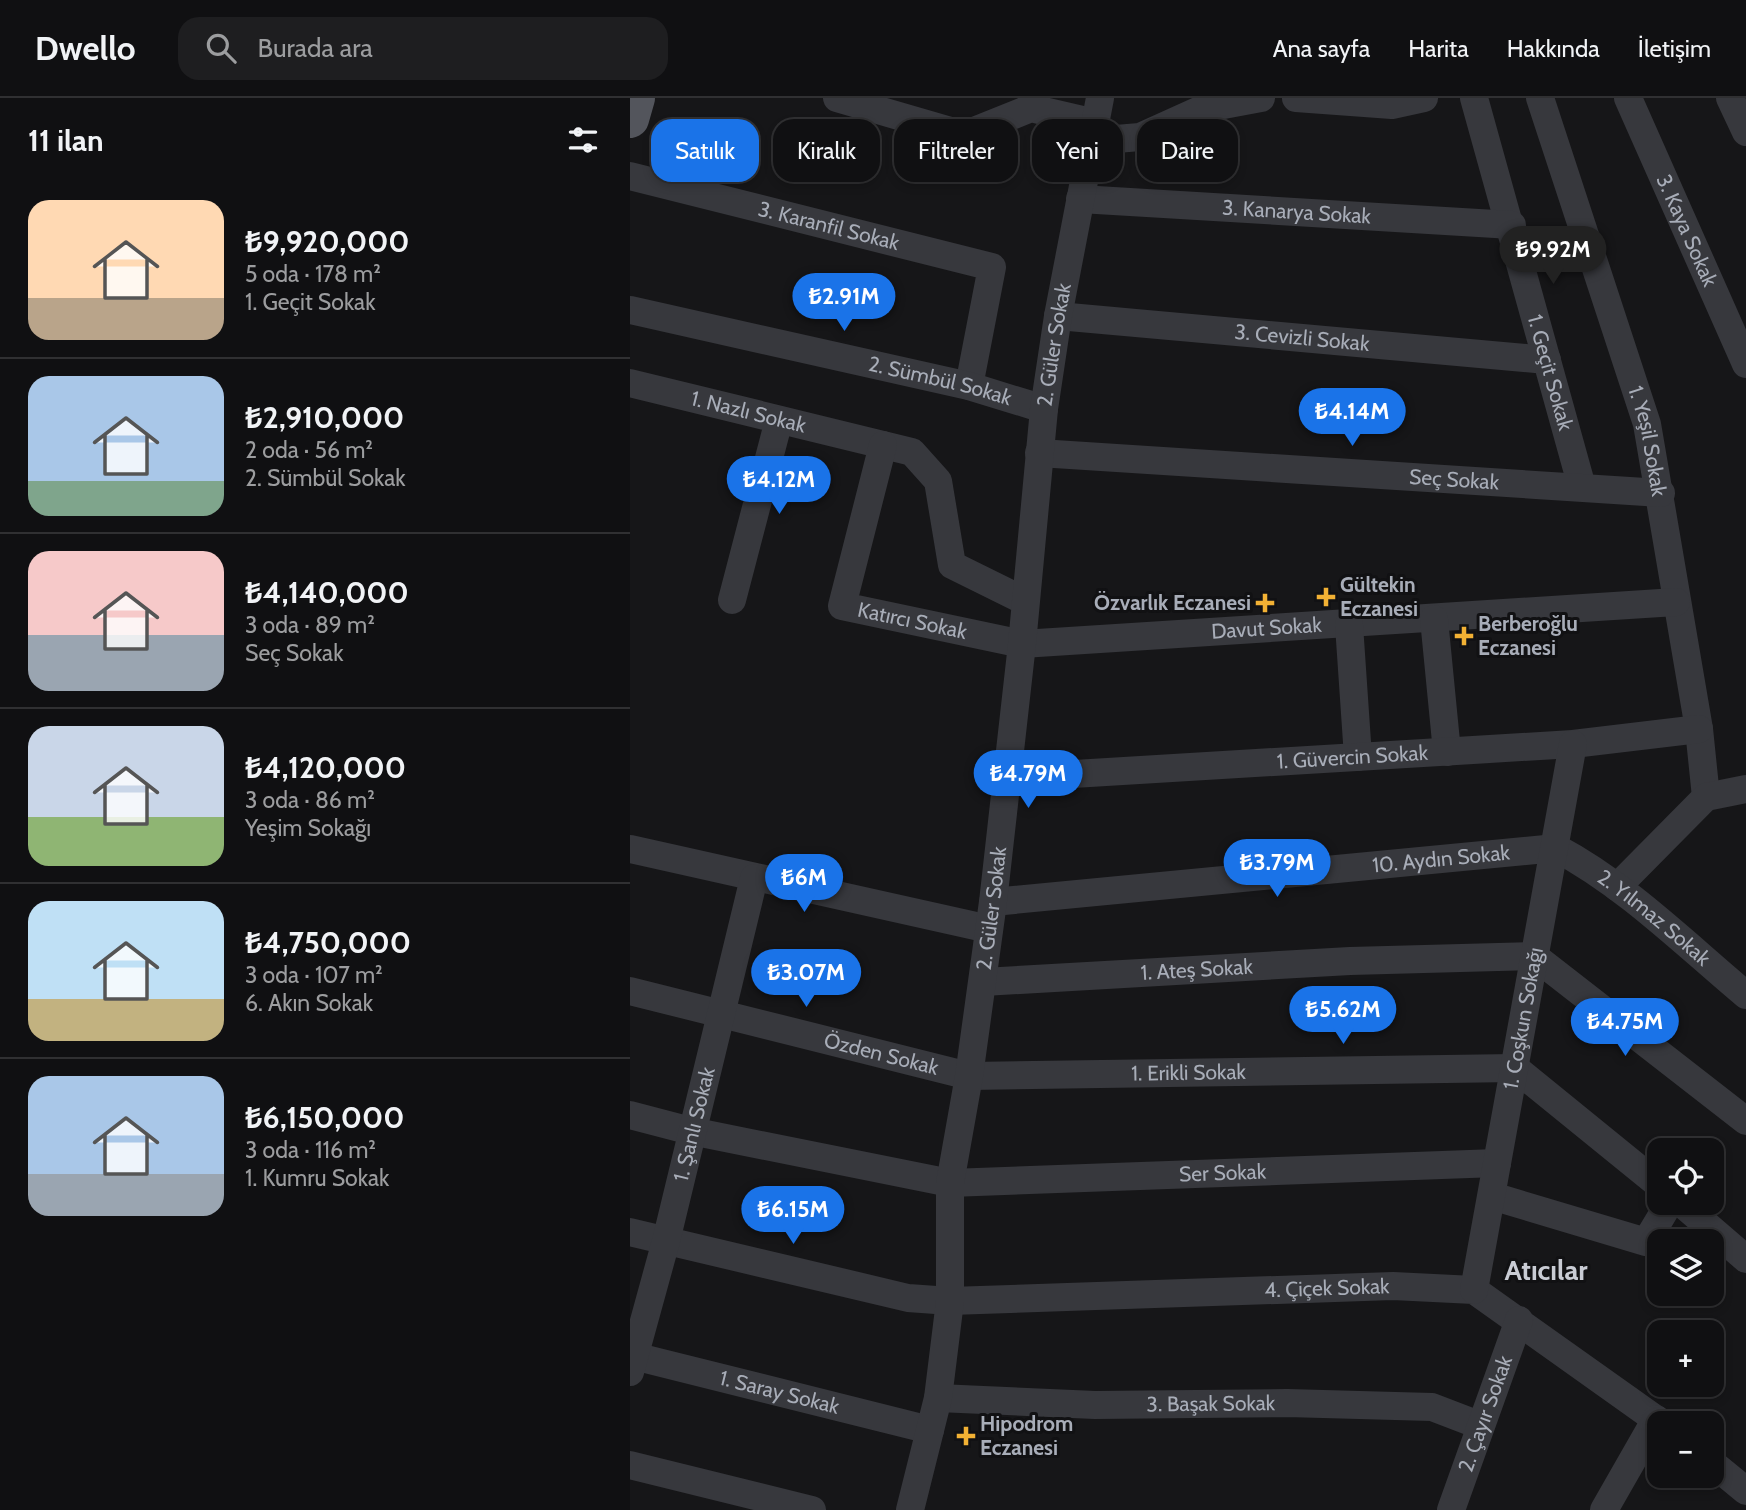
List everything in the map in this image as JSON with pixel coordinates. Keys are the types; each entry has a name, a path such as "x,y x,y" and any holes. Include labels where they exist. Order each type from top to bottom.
{"main road":[{"path":"630,119 636,98"}],"street":[{"path":"836,98 964,135 1031,108 1086,119"},
{"path":"1123,131 1140,137 1202,110 1261,98"},
{"path":"1296,98 1392,104 1424,98"},
{"name":"1. Geçit Sokak","path":"1474,98 1512,225 1582,487"},
{"name":"1. Yeşil Sokak","path":"1540,98 1647,424 1661,493 1676,602 1699,729 1706,797"},
{"name":"3. Kaya Sokak","path":"1628,98 1746,364"},
{"path":"1730,98 1746,132"},
{"name":"3. Karanfil Sokak","path":"630,176 992,267 969,386"},
{"name":"2. Güler Sokak","path":"910,1510 938,1398 950,1301 950,1183 983,982 1022,644 1044,409 1058,316 1084,182"},
{"name":"3. Kanarya Sokak","path":"1080,200 1512,225"},
{"name":"2. Sümbül Sokak","path":"630,310 969,386 1044,409"},
{"name":"3. Cevizli Sokak","path":"1058,316 1547,360"},
{"name":"1. Nazlı Sokak","path":"630,383 912,452 938,481 951,565 1025,601"},
{"path":"732,600 779,420"},
{"name":"Katırcı Sokak","path":"883,445 842,606 1022,644"},
{"name":"Seç Sokak","path":"1040,453 1661,493"},
{"name":"Davut Sokak","path":"1022,644 1676,602"},
{"path":"1434,619 1447,751"},
{"path":"1349,625 1358,757"},
{"name":"1. Güvercin Sokak","path":"1007,778 1573,744 1699,729"},
{"name":"1. Coşkun Sokağı","path":"1474,1290 1573,744"},
{"path":"1617,887 1706,797 1746,789"},
{"name":"2. Yılmaz Sokak","path":"1556,848 1589,865 1746,995"},
{"name":"10. Aydın Sokak","path":"630,849 754,878 991,916 1556,848"},
{"name":"1. Şanlı Sokak","path":"631,1361 666,1241 754,878"},
{"path":"1534,956 1746,1121"},
{"name":"1. Ateş Sokak","path":"983,982 1350,961 1534,956"},
{"name":"Özden Sokak","path":"630,991 969,1076"},
{"path":"1515,1068 1647,1175"},
{"name":"1. Erikli Sokak","path":"969,1076 1515,1068"},
{"name":"Ser Sokak","path":"630,1115 691,1131 950,1183 1497,1163"},
{"path":"1492,1196 1646,1242 1662,1215"},
{"path":"1695,1215 1746,1259"},
{"name":"4. Çiçek Sokak","path":"630,1232 908,1298 950,1301 1394,1286 1474,1290"},
{"path":"1474,1290 1647,1412"},
{"name":"2. Çayır Sokak","path":"1451,1510 1479,1425 1519,1320"},
{"name":"1. Saray Sokak","path":"631,1361 930,1430"},
{"name":"3. Başak Sokak","path":"938,1398 1095,1405 1287,1403 1432,1407 1479,1425"},
{"path":"1604,1510 1647,1440"},
{"path":"630,1465 813,1510"},
{"path":"1724,1473 1746,1490"}],"place":[{"name":"Gültekin Eczanesi","path":"1326,597"},
{"name":"Özvarlık Eczanesi","path":"1265,603"},
{"name":"Berberoğlu Eczanesi","path":"1464,636"},
{"name":"Hipodrom Eczanesi","path":"966,1436"}],"district":[{"name":"Atıcılar","path":"1546,1270"}]}
